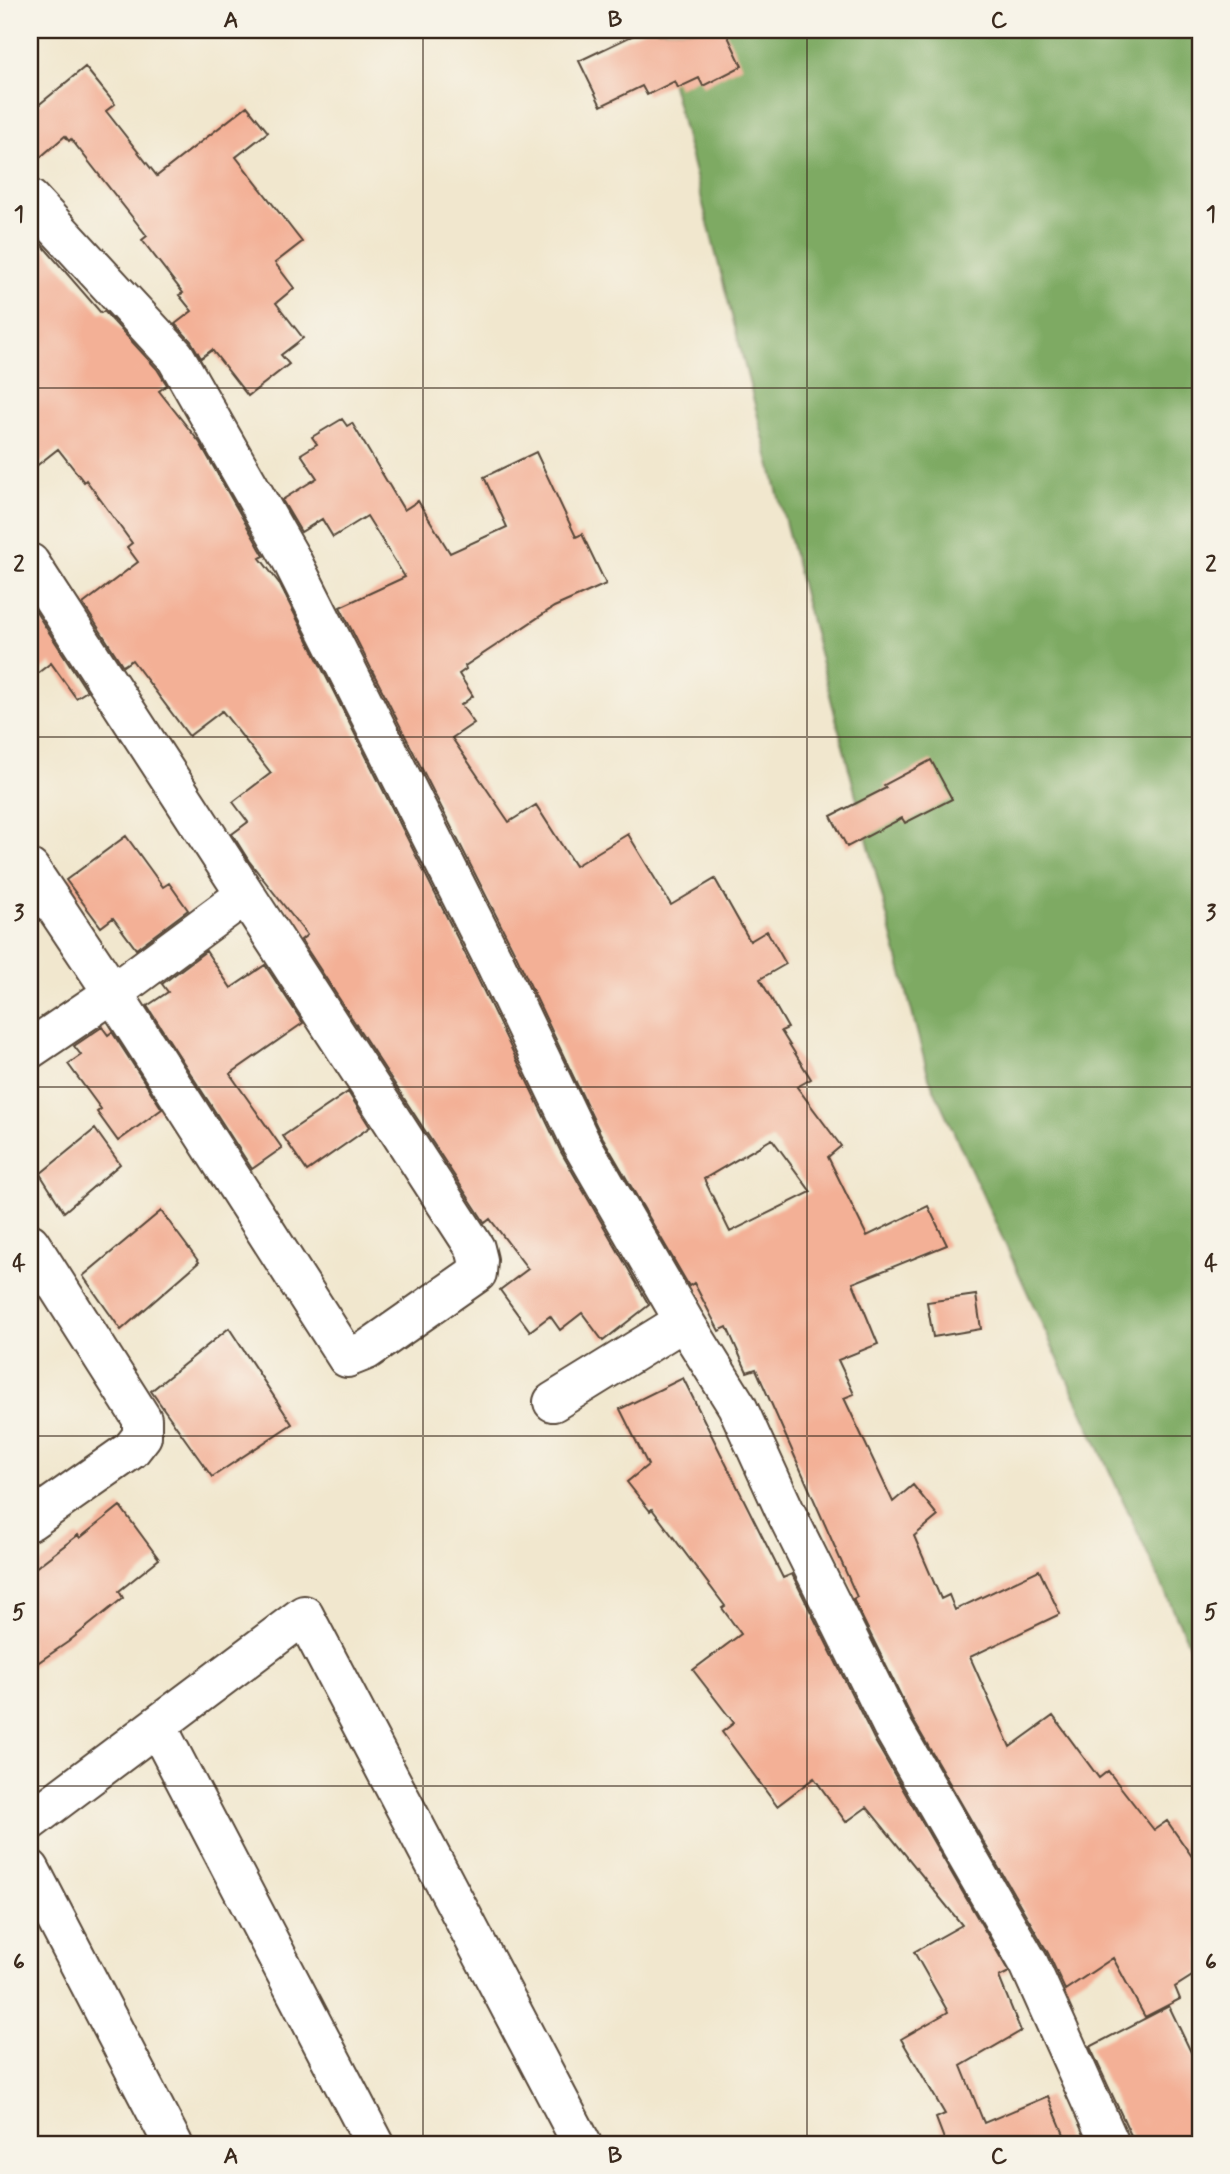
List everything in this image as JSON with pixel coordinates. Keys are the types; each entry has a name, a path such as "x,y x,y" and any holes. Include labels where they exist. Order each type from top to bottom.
{"street":[{"path":"30,199 175,356 291,559 496,965 581,1143 684,1321 737,1406 789,1520 894,1730 1029,1964 1110,2144"},
{"path":"30,563 475,1248 477,1273 367,1350 347,1358 113,993 30,869"},
{"path":"30,1049 113,993 245,895"},
{"path":"30,1243 142,1419 142,1436 131,1450 30,1521"},
{"path":"553,1402 684,1321"},
{"path":"30,1821 303,1615 582,2144"},
{"path":"157,1726 375,2144"},
{"path":"30,1869 173,2144"}],"green space":[{"path":"658,30 1200,30 1200,1668 929,1078"}],"building":[{"path":"644,30 725,30 742,66 703,86 699,78 678,88 675,81 647,95 642,86 601,106 579,61"},
{"path":"85,67 115,104 106,111 157,176 247,106 268,132 236,157 302,242 275,263 294,288 276,303 303,338 281,355 289,364 248,396 212,350 201,358 191,341 175,324 192,311 179,295 183,293 142,240 147,236 71,139 69,141 65,136 30,166 30,112"},
{"path":"30,231 101,313 104,311 157,369 167,385 159,391 200,443 264,556 260,558 279,583 476,975 561,1152 649,1305 603,1341 582,1313 560,1330 550,1316 530,1331 500,1290 528,1269 490,1219 485,1223 301,940 307,935 249,861 232,834 248,822 233,802 271,773 222,711 189,736 132,660 123,666 83,604 138,562 127,547 132,543 86,480 84,482 58,449 30,471"},
{"path":"342,419 347,426 352,423 404,510 418,501 450,553 507,527 484,477 536,452 576,537 582,534 606,584 554,607 465,666 466,669 459,674 473,696 461,705 474,723 452,738 509,822 536,805 575,866 628,834 671,905 715,879 750,941 767,931 786,964 760,979 788,1028 781,1031 811,1079 797,1087 841,1146 828,1157 867,1236 928,1206 947,1245 853,1283 878,1344 838,1360 854,1394 844,1398 893,1502 913,1485 938,1516 914,1536 941,1599 949,1595 955,1610 1039,1570 1060,1614 970,1657 1010,1747 1053,1716 1099,1778 1108,1771 1154,1830 1167,1821 1200,1868 1200,1971 1175,1987 1180,1999 1145,2017 1113,1958 1065,1990 1048,1953 913,1720 853,1599 857,1597 756,1369 747,1372 727,1327 719,1331 694,1283 689,1286 600,1133 516,955 340,607 405,577 367,516 333,537 322,519 301,532 282,500 317,478 301,454 317,444 312,437","holes":["772,1139 811,1192 730,1232 704,1179"]},
{"path":"30,603 87,691 76,698 51,663 30,679"},
{"path":"931,760 952,799 905,823 902,818 847,847 831,816 886,788 884,785"},
{"path":"126,836 163,887 169,883 188,910 136,949 113,918 101,927 66,880"},
{"path":"206,951 231,988 265,965 303,1023 230,1074 282,1148 252,1169 147,1006 168,992 162,984"},
{"path":"102,1027 108,1035 112,1032 162,1109 118,1141 97,1112 101,1109 68,1064 81,1055 74,1046"},
{"path":"348,1092 370,1127 307,1171 283,1136"},
{"path":"95,1129 120,1164 64,1212 40,1174"},
{"path":"161,1211 199,1262 121,1330 83,1276"},
{"path":"976,1295 981,1329 933,1337 927,1302"},
{"path":"229,1328 292,1424 212,1477 151,1391"},
{"path":"683,1378 783,1578 792,1574 875,1741 1009,1972 999,1977 1021,2031 961,2066 984,2123 1048,2096 1068,2144 934,2144 944,2139 936,2118 945,2114 901,2039 948,2012 914,1952 962,1925 867,1807 846,1822 814,1778 777,1806 722,1732 734,1723 693,1670 741,1634 722,1608 725,1606 652,1509 650,1511 627,1482 648,1465 620,1409"},
{"path":"120,1506 159,1559 119,1591 123,1598 30,1668 30,1572 78,1535 80,1538"},
{"path":"1169,2006 1200,2071 1200,2144 1135,2144 1090,2047"}]}
